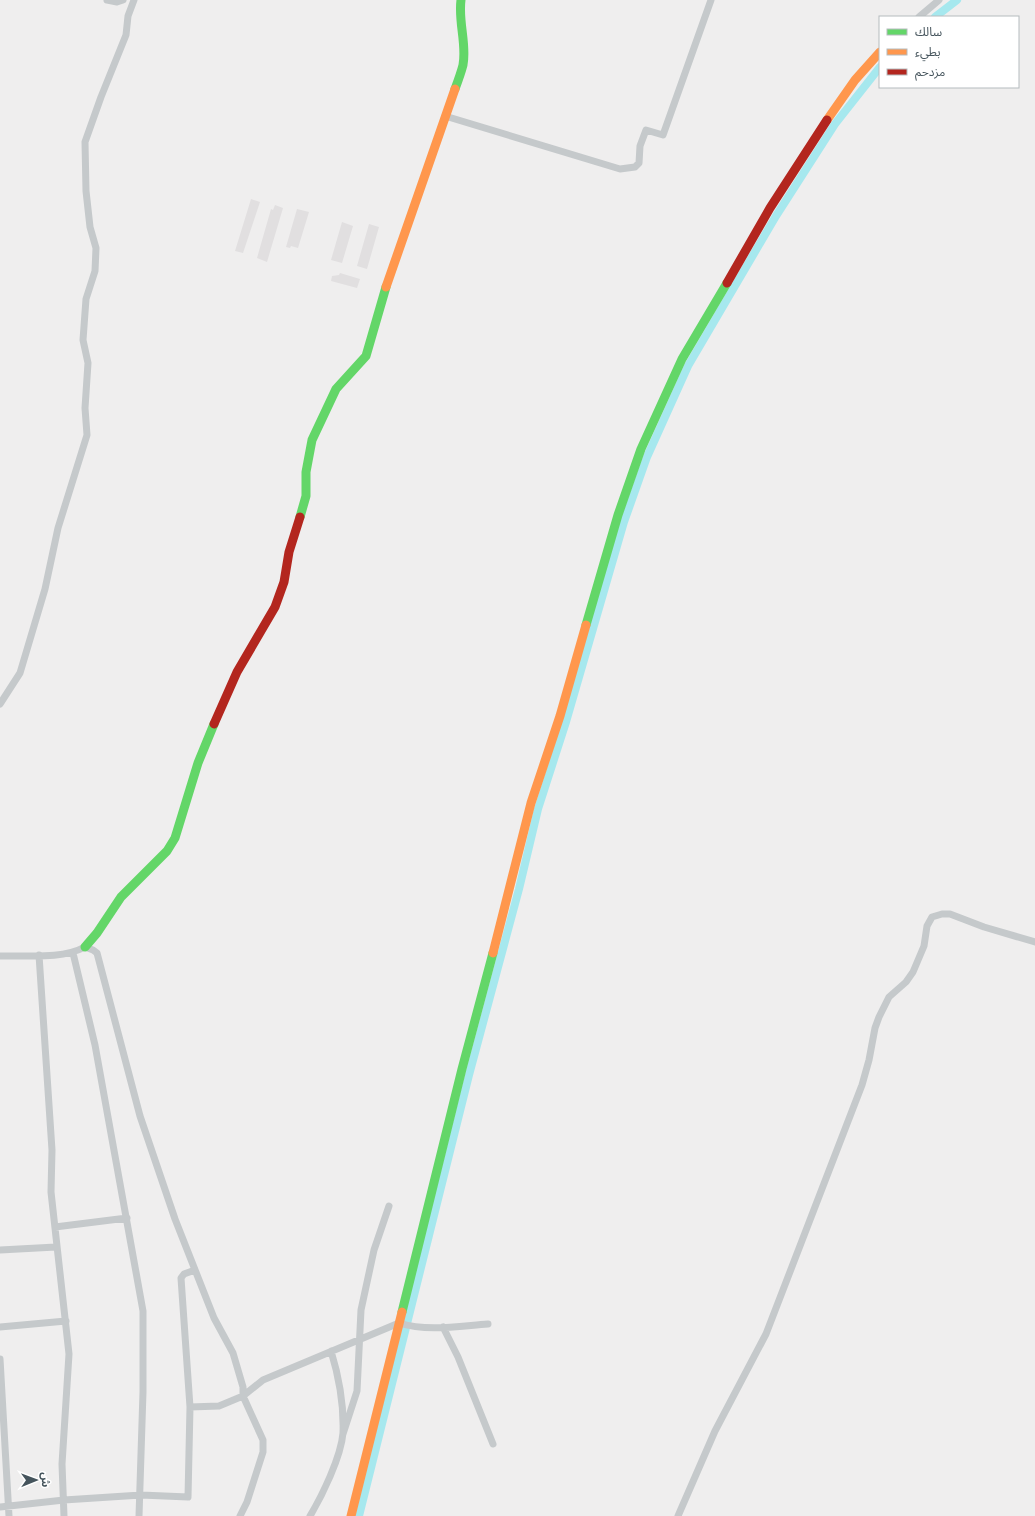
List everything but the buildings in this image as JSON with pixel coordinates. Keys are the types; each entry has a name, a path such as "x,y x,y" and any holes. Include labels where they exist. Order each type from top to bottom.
{"street":[{"path":"107,0 117,2 123,0"},
{"path":"0,704 20,673 46,589 58,528 87,435 86,408 88,363 83,340 86,299 95,271 96,248 90,227 86,191 86,142 101,97 126,35 128,16 134,0"},
{"path":"0,956 73,953 85,947 97,934 121,897 167,851 175,838 198,763 222,703 237,672 276,607 284,582 289,552 306,496 308,486 306,472 312,440 336,389 355,370 366,356 380,301 419,195 463,65 464,56 460,16 461,0"},
{"path":"445,116 620,169 635,167 639,163 640,146 646,130 664,135 710,0"},
{"path":"920,16 940,0"},
{"path":"351,1516 462,1069 532,803 560,716 618,515 641,450 682,359 770,208 830,115 856,80 879,53"},
{"path":"678,1516 715,1430 766,1334 862,1085 870,1060 875,1028 889,997 906,982 913,972 924,946 926,926 929,920 939,914 950,914 984,927 1035,942"},
{"path":"85,947 93,950 99,958 140,1116 195,1270 214,1318 233,1353 243,1387 243,1396 263,1440 264,1447 247,1502 240,1516"},
{"path":"73,953 94,1037 127,1218 144,1328 141,1495 139,1516"},
{"path":"38,955 52,1150 51,1192 69,1354 62,1464 64,1516"},
{"path":"310,1516 321,1498 333,1468 357,1391 362,1303 374,1250 389,1206"},
{"path":"55,1227 127,1218"},
{"path":"0,1250 56,1247"},
{"path":"0,1506 141,1495 188,1497 190,1408 181,1278 184,1274 195,1270"},
{"path":"0,1327 66,1321"},
{"path":"190,1408 220,1406 243,1396 263,1380 399,1323 406,1326 443,1327 488,1324"},
{"path":"443,1327 458,1357 493,1444"},
{"path":"332,1351 340,1380 343,1434"},
{"path":"0,1359 9,1516"}],"shaded area":[{"path":"251,199 260,202 243,253 235,251"},
{"path":"275,205 283,208 267,262 257,258 271,209 273,210"},
{"path":"297,209 309,212 298,248 291,246 290,248 286,247"},
{"path":"342,222 353,226 342,263 331,260"},
{"path":"369,224 379,227 367,269 357,266"},
{"path":"340,273 360,279 357,288 331,281 332,276 339,275"}],"waterway":[{"path":"936,16 957,0"},
{"path":"359,1516 469,1075 519,889 538,809 566,722 624,522 647,457 688,366 776,216 835,124 879,68"}],"traffic: fast":[{"path":"455,89 463,65 464,57 460,8 461,0"},
{"path":"586,625 618,515 641,449 682,359 727,283"},
{"path":"300,517 306,496 306,472 312,440 336,389 366,356 386,287"},
{"path":"85,947 97,933 121,897 167,851 175,838 198,763 214,724"},
{"path":"402,1312 462,1069 493,953"}],"traffic: slow":[{"path":"827,120 855,80 879,53"},
{"path":"386,287 455,89"},
{"path":"493,953 531,803 560,716 586,625"},
{"path":"351,1516 402,1312"}],"traffic: jam":[{"path":"727,283 770,208 827,120"},
{"path":"214,724 237,672 275,607 284,582 289,552 300,517"}]}
